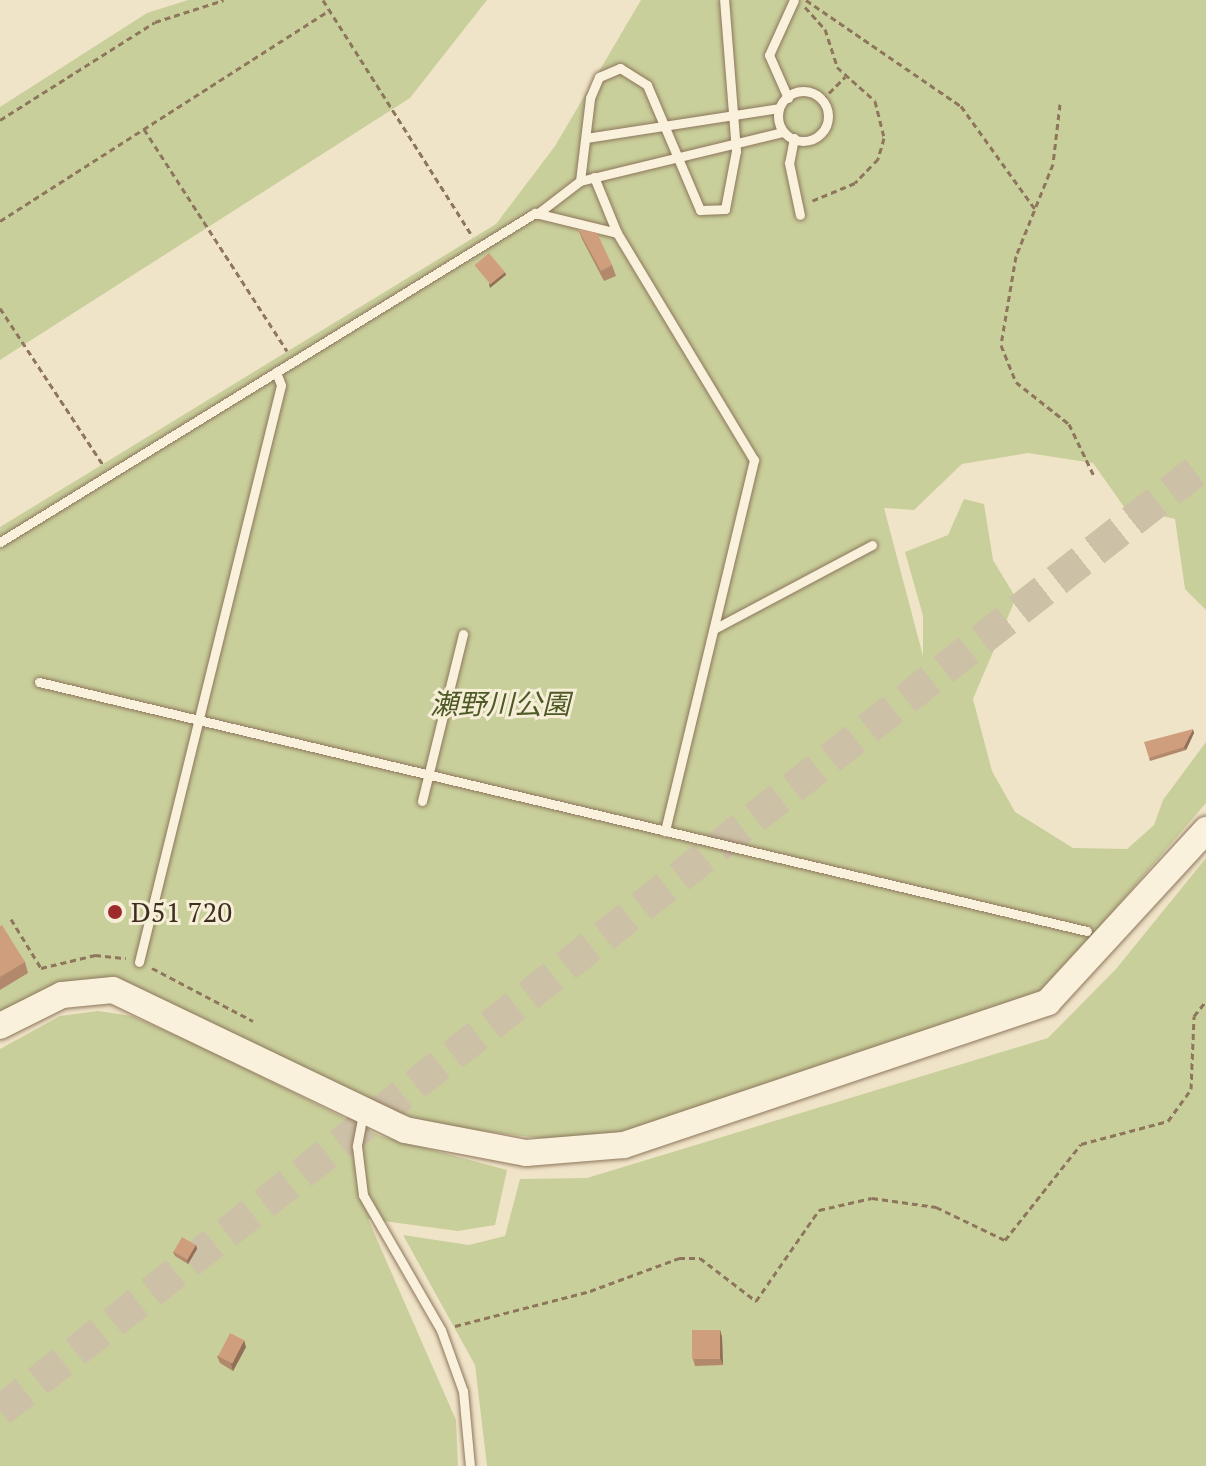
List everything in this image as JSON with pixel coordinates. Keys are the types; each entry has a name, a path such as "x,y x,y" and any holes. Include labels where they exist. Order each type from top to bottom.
{"street":[{"path":"0,1026 62,995 113,990 364,1111 450,1142 526,1153 624,1145 676,1131 1048,1002 1206,830"}],"lane":[{"path":"580,181 599,77 620,68 647,85 695,203 717,215 731,195 734,144 729,119 724,0"},
{"path":"788,98 769,55 795,0"},
{"path":"0,542 537,214 580,181 676,153 783,132 794,138 813,138 828,125 822,100 805,93 788,98 779,108 729,119 665,130 586,138"},
{"path":"779,108 783,132"},
{"path":"794,138 789,163 798,210"},
{"path":"594,177 617,233 754,460 665,832"},
{"path":"537,214 617,233"},
{"path":"139,962 281,385 276,372"},
{"path":"714,629 872,545"},
{"path":"422,801 463,634"},
{"path":"39,682 1087,931"},
{"path":"364,1111 357,1146 363,1195 441,1330 463,1391 470,1466"}],"path":[{"path":"0,120 155,22 224,0"},
{"path":"323,0 479,247"},
{"path":"795,0 825,29 845,77 875,101 882,118 878,159 855,183 798,210"},
{"path":"806,0 961,106 1035,209"},
{"path":"0,221 330,10"},
{"path":"822,100 845,77"},
{"path":"1060,104 1053,164 1016,256 1002,330 1004,365 1069,424 1094,476"},
{"path":"144,129 294,361"},
{"path":"0,308 109,475"},
{"path":"441,1330 590,1291 679,1258 700,1258 756,1301 819,1210 872,1198 936,1207 1005,1240 1081,1144 1168,1121 1191,1089 1194,1016 1206,1001"}],"green space":[{"path":"188,0 487,0 410,98 0,360 0,107 147,13"},
{"name":"瀬野川公園","path":"641,0 1206,0 1206,610 1185,589 1175,519 1124,507 1093,463 1028,453 962,464 914,510 884,508 923,656 923,616 905,552 948,535 964,499 984,504 993,560 1016,598 973,699 992,771 1015,812 1073,848 1127,849 1154,825 1163,800 1206,742 1206,803 1046,989 628,1131 564,1141 440,1126 382,1107 114,976 51,986 0,1013 0,527 496,224 555,146"},
{"path":"1206,858 1206,1466 487,1466 475,1365 403,1235 469,1245 505,1236 520,1179 587,1178 1048,1038 1116,969"},
{"path":"98,1011 132,1016 209,1050 380,1136 507,1170 495,1225 458,1231 368,1219 456,1420 458,1466 0,1466 0,1049 60,1016"}],"building":[{"path":"578,229 597,233 612,265 601,271"},
{"path":"489,253 505,272 491,284 474,265"},
{"path":"1193,729 1184,747 1149,758 1144,742"},
{"path":"0,926 25,962 0,977"},
{"path":"182,1237 196,1245 187,1260 173,1252"},
{"path":"692,1330 720,1330 720,1359 692,1359"},
{"path":"230,1333 244,1340 232,1363 218,1356"}],"tunnel":[{"path":"0,1411 1206,463"}],"place":[{"name":"D51 720","path":"115,912"}]}
